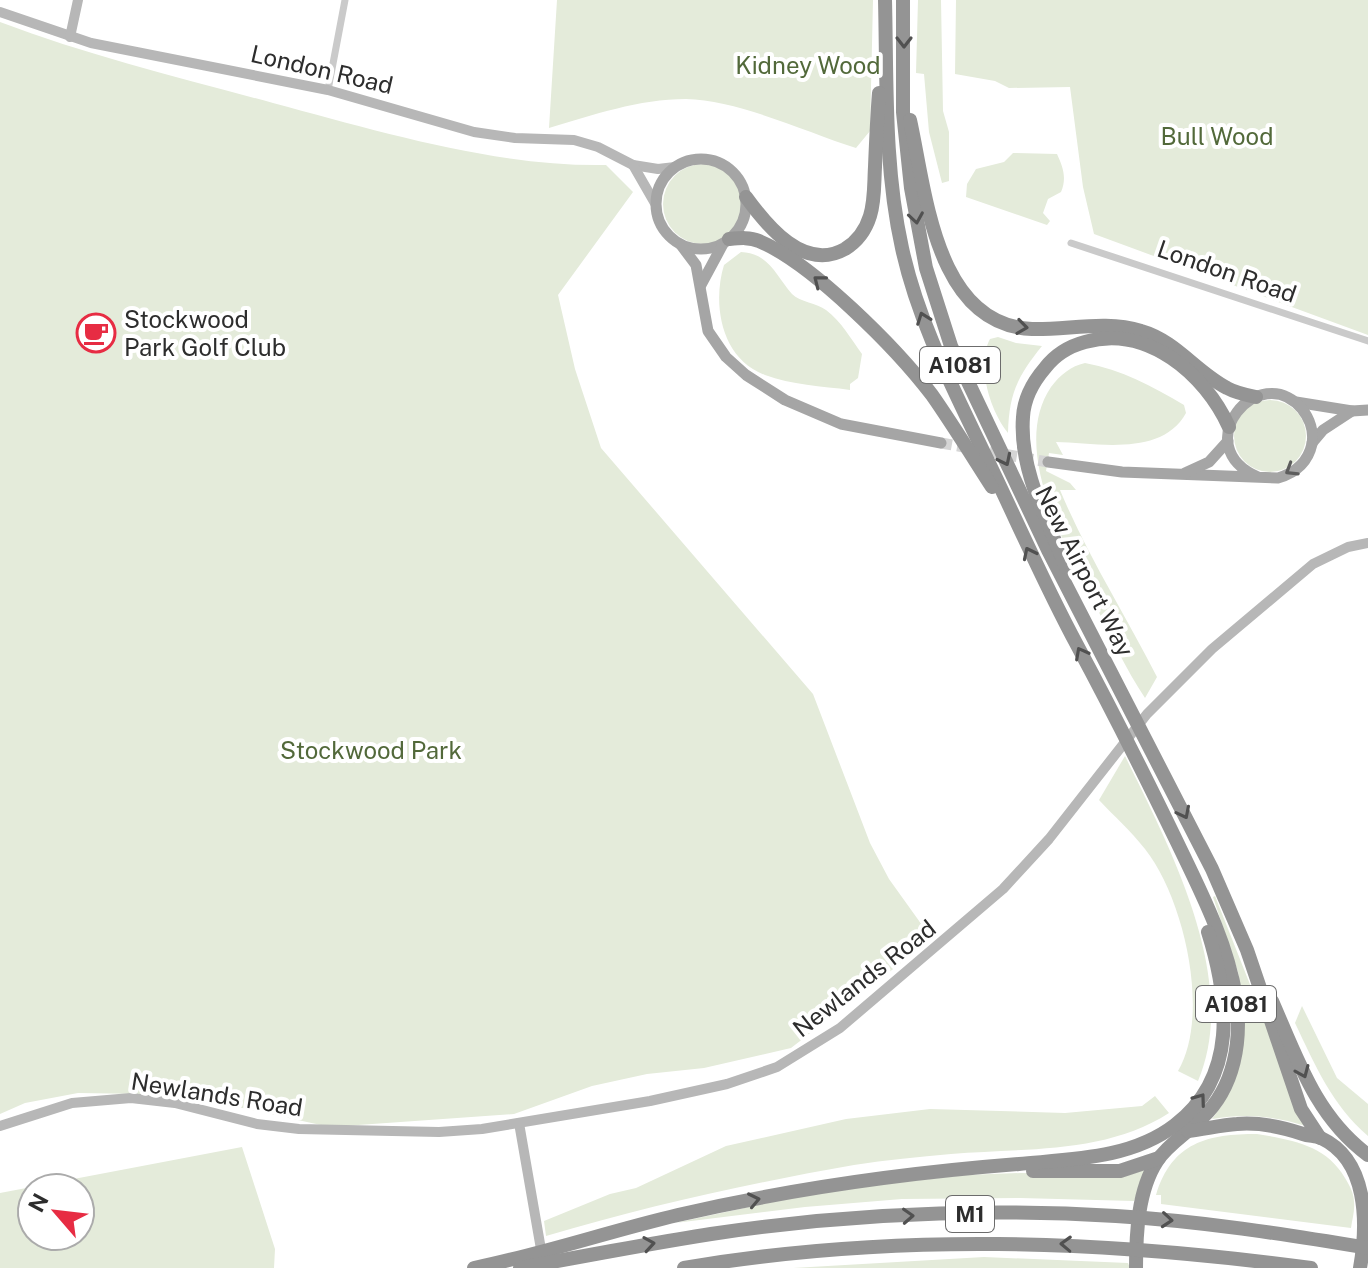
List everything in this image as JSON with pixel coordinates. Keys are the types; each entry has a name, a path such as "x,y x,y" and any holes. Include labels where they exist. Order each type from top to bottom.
{"highway":[{"name":"New Airport Way","path":"885,0 894,208 911,285 937,353 1013,517 1060,614 1116,717 1190,870 1225,953 1235,994 1238,1029 1236,1055 1224,1089 1209,1112 1159,1158"},
{"name":"New Airport Way","path":"903,0 905,141 917,228 926,268 951,346 1048,550 1212,869 1247,950 1301,1109 1320,1138"},
{"name":"A1081","path":"746,197 772,230 806,252 827,254 841,251 861,235 871,213 873,199 886,21"},
{"name":"A1081","path":"904,84 932,221 945,262 960,290 985,315 1017,327 1103,326 1144,331 1186,355 1220,385 1256,397"},
{"name":"A1081","path":"727,241 743,238 762,243 800,266 838,296 915,374 1013,517"},
{"name":"A1081","path":"1087,624 1027,466 1022,441 1023,413 1029,392 1038,377 1050,362 1080,343 1120,337 1136,341 1174,360 1194,378 1216,402 1228,434"},
{"path":"474,1268 520,1263 571,1251 679,1215 803,1189 1119,1152 1173,1127 1204,1095 1223,1048 1223,997 1218,963 1190,870"},
{"path":"1247,950 1321,1108 1368,1155"},
{"path":"1188,1131 1254,1124 1320,1138 1368,1171"},
{"path":"973,1169 1109,1172 1129,1170 1159,1158"},
{"path":"1136,1268 1143,1199 1159,1158"},
{"path":"1347,1159 1364,1189 1367,1208 1360,1268"},
{"name":"M1","path":"571,1251 799,1224 997,1213 1115,1216 1194,1223 1368,1248"},
{"name":"M1","path":"684,1268 831,1250 922,1243 994,1243 1202,1253 1311,1268"}],"main road":[{"path":"701,285 711,263 743,220 746,197 735,174 713,160 687,161 675,167 658,190 656,205 663,228 696,265 708,331 726,357 766,390 841,424 941,443"},
{"path":"681,245 695,249 710,248 727,241"},
{"path":"1183,474 1209,462 1228,434 1234,414 1243,404 1256,397 1276,394 1295,402 1352,411 1368,410"},
{"path":"1295,402 1309,420 1312,443"},
{"path":"1048,462 1122,472 1268,479 1288,475 1304,462 1312,443 1323,430 1352,411"},
{"path":"1228,434 1234,459 1258,477"}],"street":[{"path":"70,37 78,0"},
{"path":"328,90 345,0"},
{"name":"London Road","path":"0,12 70,37 133,53 328,90 487,134 586,143 633,165 658,169 675,167"},
{"path":"633,165 656,205"},
{"name":"London Road","path":"1071,243 1368,341"},
{"name":"Newlands Road","path":"0,1126 72,1103 131,1098 175,1103 257,1124 299,1129 439,1132 519,1123 650,1101 727,1084 777,1067 814,1046 895,983 1003,889 1049,839 1147,714 1212,649 1313,564 1348,547 1368,543"},
{"path":"519,1123 544,1268"}],"green space":[{"name":"Kidney Wood","path":"557,0 873,0 870,131 856,148 749,111 686,99 634,105 549,128"},
{"name":"Kidney Wood","path":"918,0 941,0 943,111 949,132 949,181 942,183 929,132 924,74 916,73"},
{"name":"Bull Wood","path":"956,0 1368,0 1368,335 1094,234 1083,187 1070,87 1009,88 995,81 955,74"},
{"name":"Stockwood Park","path":"0,22 136,66 438,145 522,160 606,165 633,192 558,295 575,369 601,448 813,694 870,843 889,879 932,939 791,1048 704,1068 647,1074 592,1086 514,1114 330,1127 224,1104 142,1094 78,1093 25,1103 0,1114"},
{"path":"1013,153 1057,154 1064,182 1061,192 1048,199 1043,213 1050,221 1047,225 966,197 967,184 976,169 1004,162"},
{"path":"703,164 718,167 731,176 740,189 743,204 740,219 731,232 718,241 703,244 688,241 675,232 666,219 663,204 666,189 675,176 688,167"},
{"path":"741,252 759,256 792,294 822,308 841,325 862,354 858,378 850,384 850,390 775,378 750,367 738,357 724,329 719,296 724,265"},
{"path":"998,337 1042,346 1016,386 1008,433 996,413 985,374 986,350 990,339"},
{"path":"1085,363 1124,374 1148,385 1184,405 1186,413 1175,427 1145,442 1109,445 1056,442 1063,455 1049,453 1046,471 1070,483 1076,490 1060,490 1094,561 1157,677 1145,698 1119,653 1058,528 1039,469 1036,439 1040,412 1058,379 1070,369"},
{"path":"1277,400 1296,410 1304,422 1304,450 1296,462 1284,470 1263,472 1244,462 1236,450 1234,429 1244,410 1256,402"},
{"path":"1125,756 1179,872 1205,958 1211,1000 1209,1042 1198,1081 1178,1071 1188,1047 1192,989 1181,926 1171,896 1145,849 1099,800"},
{"path":"1215,896 1306,1126 1260,1116 1212,1119 1223,1104 1243,1000 1238,972"},
{"path":"1302,1006 1337,1078 1368,1104 1368,1136 1334,1098 1317,1069 1295,1023"},
{"path":"1155,1096 1169,1113 1119,1136 1064,1147 939,1155 854,1165 699,1196 546,1236 544,1221 610,1194 636,1188 726,1146 846,1119 930,1109 1065,1113 1142,1106"},
{"path":"1257,1134 1307,1146 1337,1167 1353,1196 1351,1228 1161,1204 1161,1195 1156,1195 1163,1177 1182,1152 1208,1139"},
{"path":"242,1147 275,1249 274,1268 0,1268 0,1193 16,1190 16,1252 96,1252 96,1175"},
{"path":"1148,1166 1134,1201 902,1199 675,1223 823,1191 965,1175 1118,1175"},
{"path":"984,1257 1128,1263 1130,1268 793,1268"}],"tunnel":[{"path":"941,443 1048,462"}],"place":[{"name":"Stockwood Park Golf Club","path":"96,333"}]}
